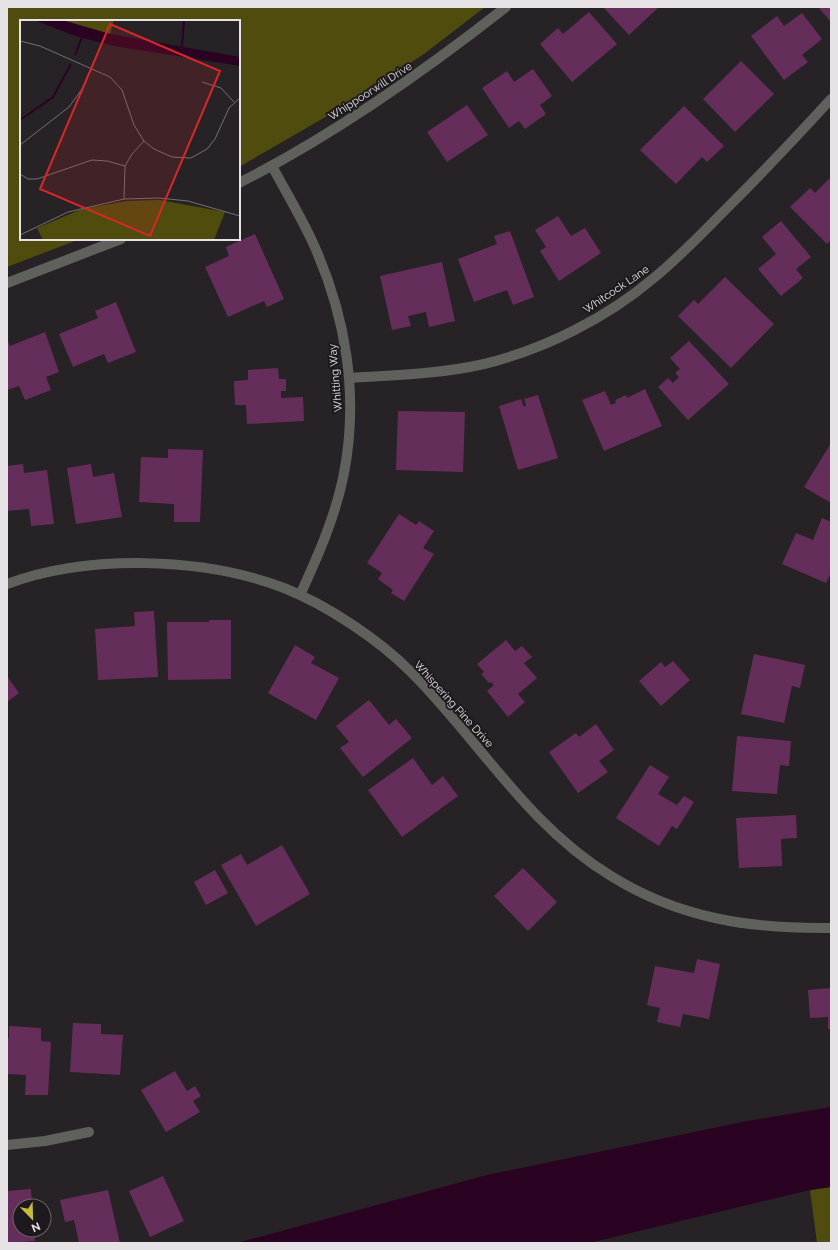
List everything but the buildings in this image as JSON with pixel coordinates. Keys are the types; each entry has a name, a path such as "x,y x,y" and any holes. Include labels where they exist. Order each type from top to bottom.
{"street":[{"name":"Whippoorwill Drive","path":"240,182 272,166 415,76 506,7"},
{"name":"Whitcock Lane","path":"349,378 423,373 486,363 540,344 600,316 639,290 671,263 781,154 831,99"},
{"name":"Whitting Way","path":"272,166 313,242 325,272 340,322 349,378 350,426 344,474 318,555 300,595"},
{"path":"7,283 118,240"},
{"name":"Whispering Pine Drive","path":"7,584 31,575 73,567 100,564 158,564 233,573 281,587 300,595 339,618 366,636 410,671 460,726 538,818 581,856 610,876 665,903 694,914 725,921 795,928 831,928"},
{"path":"7,1145 45,1141 89,1132"}],"shaded area":[{"path":"7,7 485,7 424,54 341,108 240,166 240,20 20,20 20,240 77,240 7,267"},
{"path":"831,1107 831,1187 810,1190 589,1243 237,1243 487,1175 747,1121"},
{"path":"831,1187 831,1243 817,1243 810,1190"}]}
